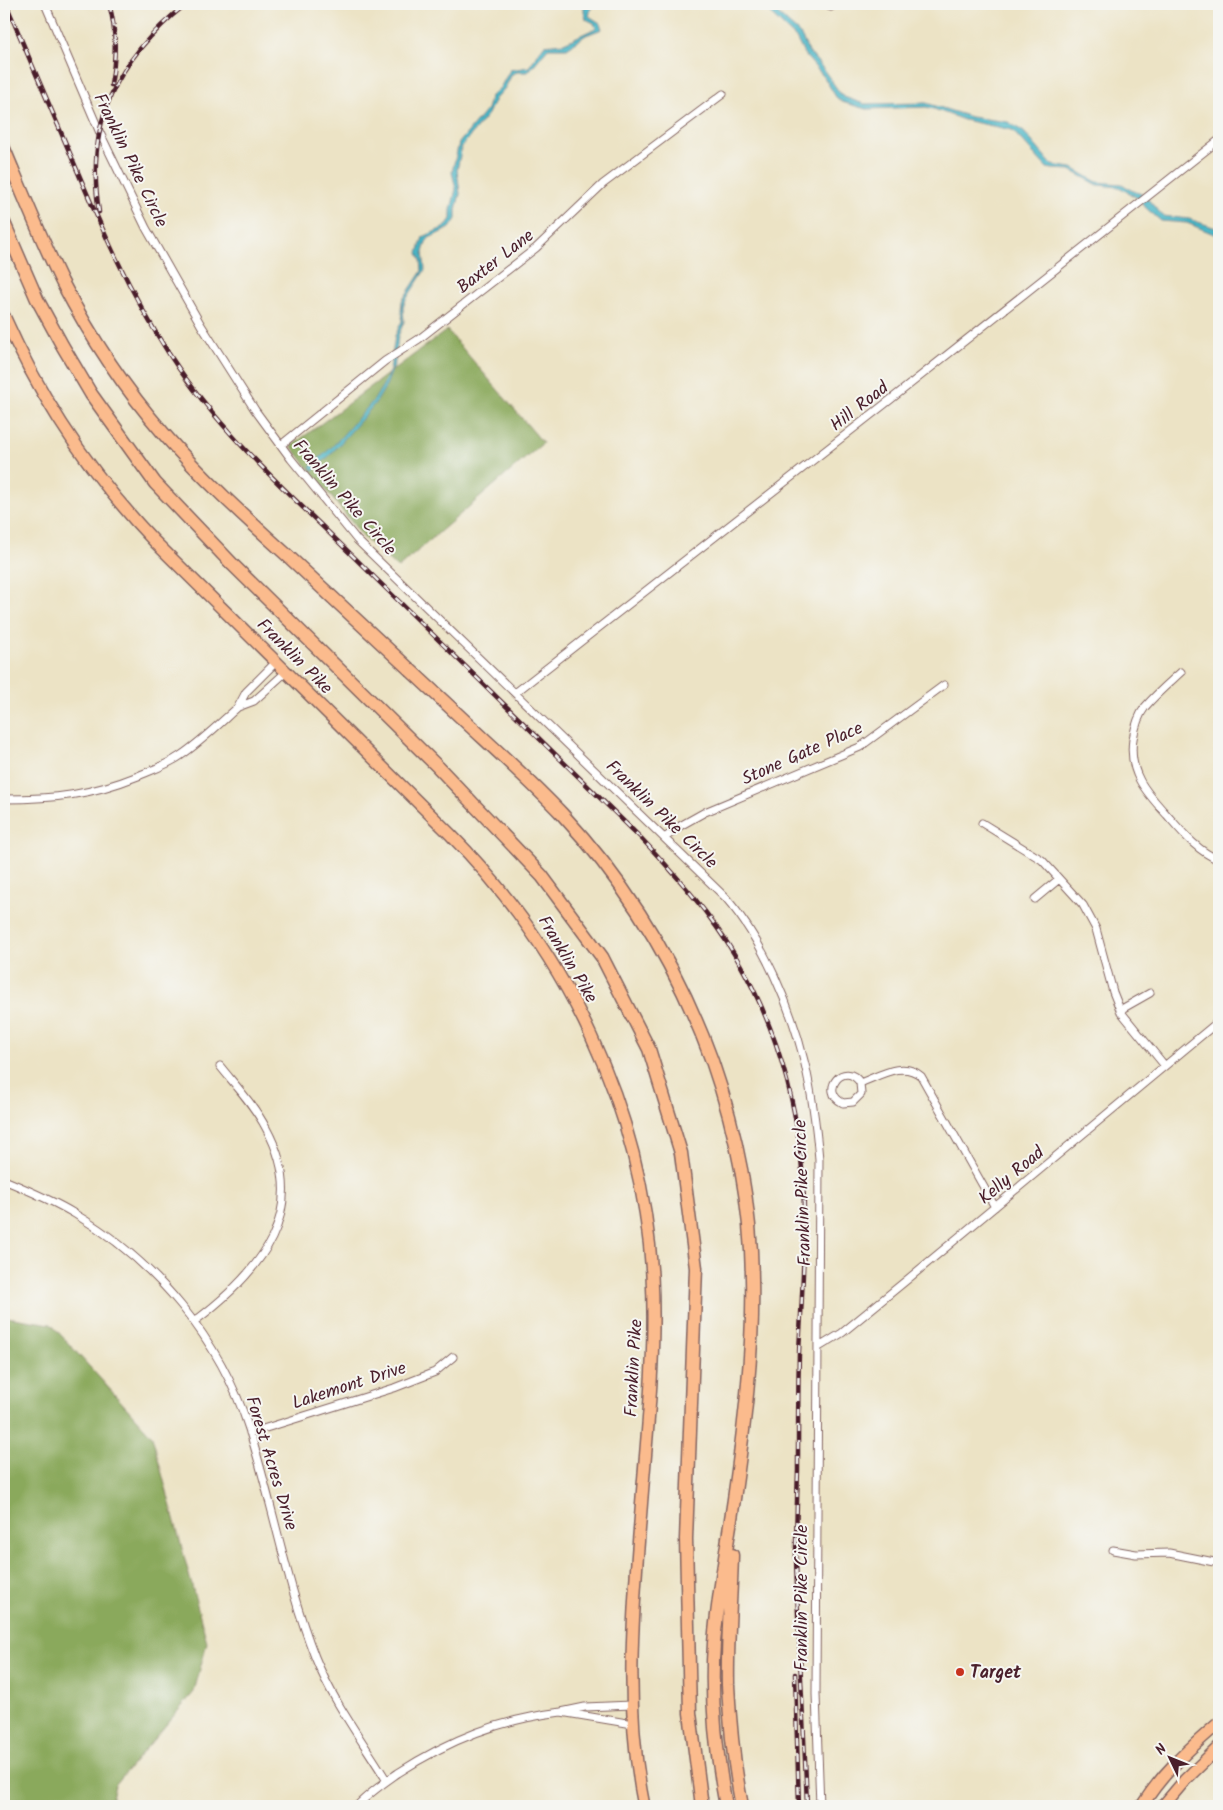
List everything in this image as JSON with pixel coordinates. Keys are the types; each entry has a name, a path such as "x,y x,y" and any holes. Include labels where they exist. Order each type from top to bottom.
{"highway":[{"path":"4,149 53,263 78,311 111,365 152,420 179,451 228,500 551,802 605,865 637,911 662,952 690,1008 720,1086 735,1139 747,1207 752,1277 751,1333 734,1497 718,1607 713,1662 715,1730 726,1806"},
{"path":"4,223 37,299 62,345 91,394 155,483 233,566 438,768 542,876 602,957 649,1049 681,1153 696,1268 686,1539 690,1713 702,1806"},
{"path":"734,1497 728,1685 733,1748 742,1806"}],"main road":[{"name":"Franklin Pike","path":"4,316 20,352 49,405 98,477 145,532 454,838 511,903 539,942 569,991 592,1037 617,1098 629,1137 640,1183 650,1248 653,1299 650,1388 632,1636 633,1724 644,1806"},
{"path":"1142,1806 1151,1792 1174,1765 1219,1723"},
{"path":"1163,1806 1185,1780 1219,1747"}],"street":[{"name":"Franklin Pike Circle","path":"45,4 100,133 146,228 201,325 280,445 357,540 726,898 743,918 756,939 776,979 801,1045 811,1090 819,1159 816,1694 820,1806"},
{"name":"Baxter Lane","path":"280,445 391,357 419,339 536,248 603,184 722,94"},
{"name":"Hill Road","path":"515,693 806,467 1219,140"},
{"path":"4,800 80,795 102,789 164,765 184,753 238,707 246,692 276,662"},
{"path":"238,707 254,702 286,672"},
{"path":"1180,672 1151,701 1140,716 1132,743 1133,764 1143,787 1175,824 1198,847 1219,860"},
{"name":"Stone Gate Place","path":"666,838 680,826 705,812 860,748 944,685"},
{"path":"982,823 1033,854 1083,905 1093,922 1120,1010 1132,1028 1165,1066"},
{"path":"1035,899 1059,879"},
{"path":"1120,1010 1150,993"},
{"name":"Kelly Road","path":"819,1347 842,1333 1219,1021"},
{"path":"195,1322 229,1293 258,1262 274,1235 283,1200 280,1166 270,1136 246,1098 220,1066"},
{"path":"860,1083 902,1068 913,1070 921,1076 995,1208"},
{"path":"852,1075 860,1083 861,1094 854,1102 843,1103 834,1096 834,1084 841,1076 852,1075"},
{"name":"Forest Acres Drive","path":"4,1180 63,1207 114,1240 157,1277 195,1322 234,1390 250,1434 301,1615 317,1661 334,1697 387,1781"},
{"name":"Lakemont Drive","path":"250,1434 394,1388 435,1372 453,1357"},
{"path":"1113,1550 1136,1554 1169,1553 1218,1564"},
{"path":"357,1806 387,1781 429,1753 473,1734 523,1718 585,1707 632,1705"},
{"path":"561,1712 633,1724"}],"green space":[{"path":"447,330 543,443 398,568 364,538 291,446"},
{"path":"4,1315 51,1324 152,1436 207,1642 194,1692 115,1785 110,1806 4,1806"}],"water":[{"path":"584,4 592,4 589,16 600,23 602,29 586,35 567,48 548,48 528,72 512,74 505,88 495,99 488,114 462,146 457,170 460,194 456,209 456,219 450,228 429,238 426,242 423,252 425,270 405,301 403,308 404,322 398,336 395,362 386,386 377,401 362,419 313,471 310,467 333,446 374,400 390,370 395,336 402,321 402,301 422,271 418,253 423,237 445,227 451,219 456,189 452,172 459,143 487,109 491,96 500,88 510,70 529,67 544,45 564,43 596,28 594,23 586,19"},
{"path":"760,4 767,4 800,34 809,52 844,97 864,104 926,103 971,117 1008,122 1024,132 1052,165 1072,168 1097,182 1122,184 1144,195 1163,216 1189,219 1219,229 1219,236 1187,223 1161,221 1139,199 1119,187 1098,185 1070,170 1047,168 1012,130 964,120 926,107 866,109 842,102 836,97 824,77 804,54 796,38"}],"railway":[{"path":"6,4 92,204 128,282 171,357 192,387 214,415 263,468 641,838 667,866 704,910 726,941 752,987 766,1018 778,1049 795,1115 803,1182 804,1250 799,1353 796,1557 807,1806"},
{"path":"109,4 115,44 111,85"},
{"path":"99,212 96,180 97,149 102,121 111,95 124,71 141,47 186,4"},
{"path":"795,1674 799,1806"}],"place":[{"name":"Target","path":"960,1672"}]}
